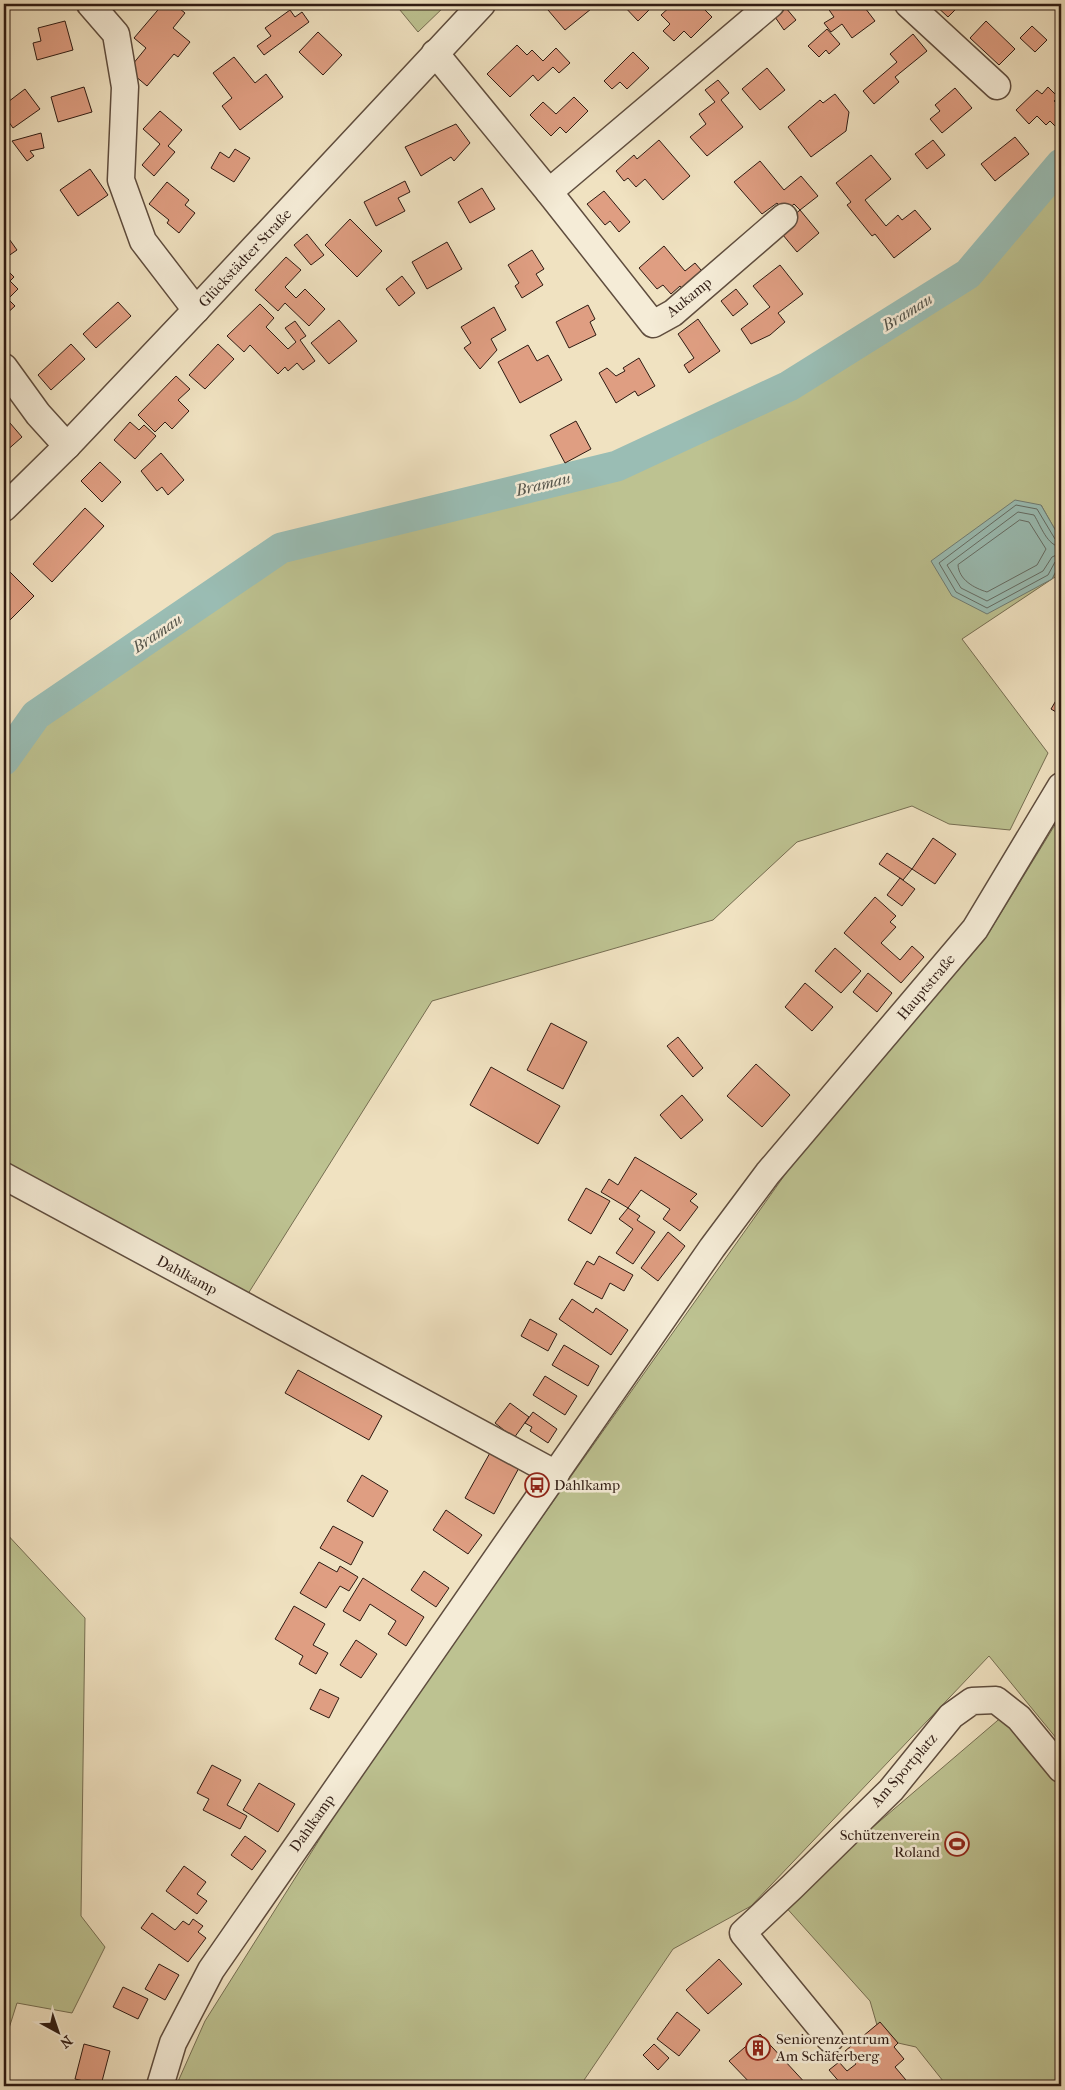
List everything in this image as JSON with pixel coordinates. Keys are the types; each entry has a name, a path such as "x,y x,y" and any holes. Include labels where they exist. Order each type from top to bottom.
{"street":[{"path":"90,4 116,34 125,87 121,180 143,241 196,310"},
{"name":"Glückstädter Straße","path":"4,508 67,446 196,310 482,4"},
{"path":"548,192 771,4"},
{"path":"908,4 997,86"},
{"name":"Aukamp","path":"435,53 653,324 673,313 784,217"},
{"path":"4,367 38,414 67,446"},
{"name":"Hauptstraße","path":"768,1173 975,929 1061,786"},
{"name":"Dahlkamp","path":"160,2086 173,2043 210,1970 712,1248 768,1173"},
{"name":"Dahlkamp","path":"4,1176 556,1474"},
{"name":"Am Sportplatz","path":"830,2039 743,1933 891,1790 951,1716 972,1701 996,1700 1019,1718 1061,1769"}],"green space":[{"path":"395,4 447,4 418,32"},
{"path":"1061,170 1061,540 1041,505 1052,579 962,639 1048,753 1010,830 949,824 912,806 797,842 713,920 432,1001 246,1297 4,1164 4,766 39,717 284,551 618,472 790,392 971,276"},
{"path":"1061,561 1061,573 1052,579"},
{"path":"1061,815 1061,1744 989,1656 751,1906 673,1949 580,2086 176,2086 205,2021 367,1764 801,1152 985,939"},
{"path":"4,1531 85,1618 81,1916 105,1947 72,2013 17,2003 4,2044"},
{"name":"Schützenverein Roland","path":"1004,1715 1061,1784 1061,2086 947,2086 916,2047 898,2043 880,2023 877,2025 870,2001 783,1904"}],"water":[{"path":"1015,500 1041,505 1061,540 1061,561 1052,579 987,614 952,596 931,561"}],"building":[{"path":"163,4 174,4 185,13 173,28 190,42 178,57 174,54 147,86 128,70 146,48 134,38"},
{"path":"555,4 587,4 591,9 565,30 548,10"},
{"path":"622,4 655,4 638,21"},
{"path":"673,4 682,4 687,8 691,4 711,4 705,10 712,17 691,38 684,31 674,41 663,31 670,24 661,15"},
{"path":"825,4 862,4 875,21 852,38 842,24 831,32 824,23 834,17"},
{"path":"934,4 961,4 948,17"},
{"path":"786,8 796,20 784,30 775,17"},
{"path":"290,10 295,17 302,12 309,22 264,55 257,46 271,36 265,28"},
{"path":"65,21 73,50 37,60 33,43 41,41 38,28"},
{"path":"986,21 1015,49 999,65 970,38"},
{"path":"1032,26 1047,40 1035,52 1020,38"},
{"path":"827,29 840,44 829,54 826,50 819,57 808,46"},
{"path":"318,32 342,55 323,75 299,52"},
{"path":"913,34 927,51 895,77 899,82 874,104 863,91 897,62 890,54"},
{"path":"517,45 527,55 532,50 543,61 556,48 570,63 559,73 553,67 538,81 533,75 510,97 487,74"},
{"path":"633,52 649,68 627,89 620,82 612,89 604,81"},
{"path":"234,57 255,83 266,74 283,97 240,130 222,106 232,98 213,73"},
{"path":"767,68 785,90 760,110 742,89"},
{"path":"718,80 729,93 721,100 743,127 707,156 690,137 706,124 699,114 715,102 705,90"},
{"path":"84,87 92,112 58,122 51,97"},
{"path":"1048,87 1058,97 1054,101 1061,108 1061,120 1055,126 1050,121 1046,125 1037,116 1029,124 1016,110 1037,90 1042,94"},
{"path":"955,88 972,108 942,133 930,119 940,111 935,105"},
{"path":"25,89 40,109 13,128 4,115 4,105"},
{"path":"835,94 849,112 846,131 811,157 788,127 820,100 823,103"},
{"path":"574,97 588,111 566,133 560,127 551,136 530,115 543,102 556,114"},
{"path":"160,111 182,130 168,146 175,152 154,176 142,165 160,144 143,129"},
{"path":"456,124 470,143 454,161 451,157 421,176 405,147"},
{"path":"41,133 44,148 30,151 34,156 27,161 12,141"},
{"path":"1015,137 1029,154 995,181 981,164"},
{"path":"659,140 690,176 663,200 645,179 636,187 628,178 624,181 616,171 634,155 637,159"},
{"path":"933,140 945,155 927,169 915,154"},
{"path":"235,149 250,158 234,182 211,168 220,152 229,158"},
{"path":"871,155 891,179 865,200 886,226 898,215 902,220 915,210 931,229 894,258 875,234 872,236 847,205 851,202 836,183"},
{"path":"760,161 784,190 801,176 818,196 800,210 794,204 785,212 777,203 762,214 734,182"},
{"path":"90,169 108,195 78,216 60,190"},
{"path":"405,181 410,192 398,198 405,211 376,226 364,202"},
{"path":"167,182 189,200 185,205 195,213 179,233 167,223 169,220 149,204"},
{"path":"482,188 495,209 470,223 458,202"},
{"path":"604,191 630,222 619,232 610,221 605,225 587,204"},
{"path":"800,210 819,233 797,252 778,229"},
{"path":"350,219 382,251 357,277 325,245"},
{"path":"307,234 324,255 311,265 294,245"},
{"path":"7,236 17,250 4,259 4,238"},
{"path":"447,242 462,269 427,289 412,262"},
{"path":"664,246 685,271 695,263 707,277 686,294 680,286 671,294 663,285 657,289 639,268"},
{"path":"532,250 544,269 536,274 543,285 522,298 515,286 519,283 508,265"},
{"path":"286,257 301,270 285,287 296,298 305,289 325,309 309,326 285,303 278,311 255,290"},
{"path":"780,265 803,294 778,313 785,322 770,335 751,344 741,329 770,307 753,286"},
{"path":"4,267 14,277 10,281 18,289 8,299 15,306 4,316"},
{"path":"402,276 415,293 399,306 386,289"},
{"path":"736,289 748,304 733,316 721,301"},
{"path":"118,302 131,316 96,348 83,334"},
{"path":"260,304 274,318 266,327 288,349 296,342 285,328 295,321 306,336 300,340 315,361 303,370 297,363 288,371 285,367 278,374 250,345 244,352 227,336"},
{"path":"588,305 595,319 590,322 596,335 569,348 556,322"},
{"path":"494,307 506,330 491,339 497,350 480,369 464,348 471,343 461,327"},
{"path":"698,319 720,351 689,373 684,365 694,358 678,334"},
{"path":"339,320 357,341 329,364 311,343"},
{"path":"71,344 85,359 51,390 38,375"},
{"path":"218,344 234,359 205,389 189,375"},
{"path":"528,345 537,361 548,355 562,380 520,403 498,362"},
{"path":"639,358 655,386 638,396 635,391 616,403 599,373 607,368 616,376 625,371 623,368"},
{"path":"176,376 190,389 178,400 189,411 172,429 165,422 155,432 138,415"},
{"path":"576,421 591,449 565,463 550,435"},
{"path":"130,422 139,430 144,425 156,436 135,459 114,440"},
{"path":"10,423 22,437 4,453 4,428"},
{"path":"161,453 184,480 168,495 162,487 157,491 141,471"},
{"path":"100,462 121,482 102,502 81,481"},
{"path":"85,508 104,526 52,582 33,564"},
{"path":"4,566 34,596 8,622 4,618"},
{"path":"1061,692 1061,715 1051,709"},
{"path":"933,838 956,854 935,884 912,869"},
{"path":"887,853 912,869 903,880 879,864"},
{"path":"900,878 915,889 902,906 887,895"},
{"path":"875,897 896,916 890,922 896,927 881,943 900,960 912,946 924,957 901,983 844,933"},
{"path":"835,948 861,971 841,993 815,971"},
{"path":"868,973 892,993 877,1012 853,992"},
{"path":"805,983 833,1007 812,1031 785,1007"},
{"path":"551,1023 587,1042 563,1089 527,1070"},
{"path":"678,1037 703,1068 693,1077 667,1046"},
{"path":"756,1064 790,1095 762,1127 727,1096"},
{"path":"491,1067 560,1106 538,1144 470,1105"},
{"path":"682,1095 703,1120 681,1139 660,1115"},
{"path":"635,1157 697,1194 690,1201 698,1207 680,1231 663,1219 670,1209 641,1190 628,1208 601,1192 609,1179 618,1185"},
{"path":"586,1188 610,1201 591,1234 568,1220"},
{"path":"628,1208 640,1216 637,1220 655,1232 633,1264 616,1253 633,1229 619,1219"},
{"path":"668,1232 685,1246 658,1281 641,1268"},
{"path":"599,1256 633,1275 624,1291 610,1283 602,1299 574,1284 587,1261 594,1265"},
{"path":"572,1299 593,1313 596,1308 628,1330 611,1355 559,1319"},
{"path":"530,1319 557,1334 548,1351 521,1336"},
{"path":"564,1345 599,1366 588,1386 552,1365"},
{"path":"298,1370 382,1416 369,1440 285,1393"},
{"path":"545,1376 577,1396 565,1415 533,1395"},
{"path":"510,1403 529,1417 514,1438 495,1423"},
{"path":"533,1412 557,1429 548,1443 530,1431 532,1427 525,1423"},
{"path":"491,1451 520,1466 494,1514 465,1498"},
{"path":"362,1475 388,1491 373,1517 347,1501"},
{"path":"446,1510 482,1535 468,1554 433,1530"},
{"path":"333,1526 363,1542 351,1565 320,1548"},
{"path":"319,1562 337,1572 340,1566 358,1577 349,1591 340,1586 326,1608 300,1593"},
{"path":"424,1571 449,1588 436,1607 411,1590"},
{"path":"363,1578 424,1617 406,1646 388,1634 396,1621 370,1604 360,1621 343,1611"},
{"path":"294,1606 325,1624 313,1645 328,1653 316,1674 299,1664 303,1656 275,1639"},
{"path":"356,1640 377,1654 361,1678 340,1665"},
{"path":"320,1689 339,1698 329,1718 310,1709"},
{"path":"212,1765 241,1780 227,1805 247,1816 240,1829 203,1810 209,1799 197,1793"},
{"path":"259,1783 295,1804 278,1832 243,1810"},
{"path":"245,1836 266,1851 252,1870 231,1855"},
{"path":"184,1866 206,1882 197,1894 207,1901 197,1914 166,1891"},
{"path":"152,1913 175,1930 183,1921 189,1925 193,1919 203,1926 198,1932 206,1938 188,1962 141,1928"},
{"path":"719,1959 742,1984 708,2014 686,1990"},
{"path":"159,1964 179,1975 165,2000 145,1989"},
{"path":"123,1987 148,1999 138,2019 113,2007"},
{"path":"677,2012 700,2030 679,2056 657,2039"},
{"path":"880,2022 898,2043 894,2047 904,2059 895,2067 911,2086 842,2085 829,2070 839,2062 847,2071 856,2064 845,2051"},
{"name":"Seniorenzentrum Am Schäferberg","path":"760,2034 808,2086 753,2086 729,2061"},
{"path":"84,2044 110,2051 101,2085 75,2079"},
{"path":"654,2044 669,2058 658,2070 643,2055"}],"waterway":[{"name":"Bramau","path":"4,760 36,715 281,548 617,466 789,386 968,274 1061,164"}],"place":[{"name":"Dahlkamp","path":"537,1485"},
{"name":"Schützenverein Roland","path":"957,1844"},
{"name":"Seniorenzentrum Am Schäferberg","path":"758,2048"}]}
